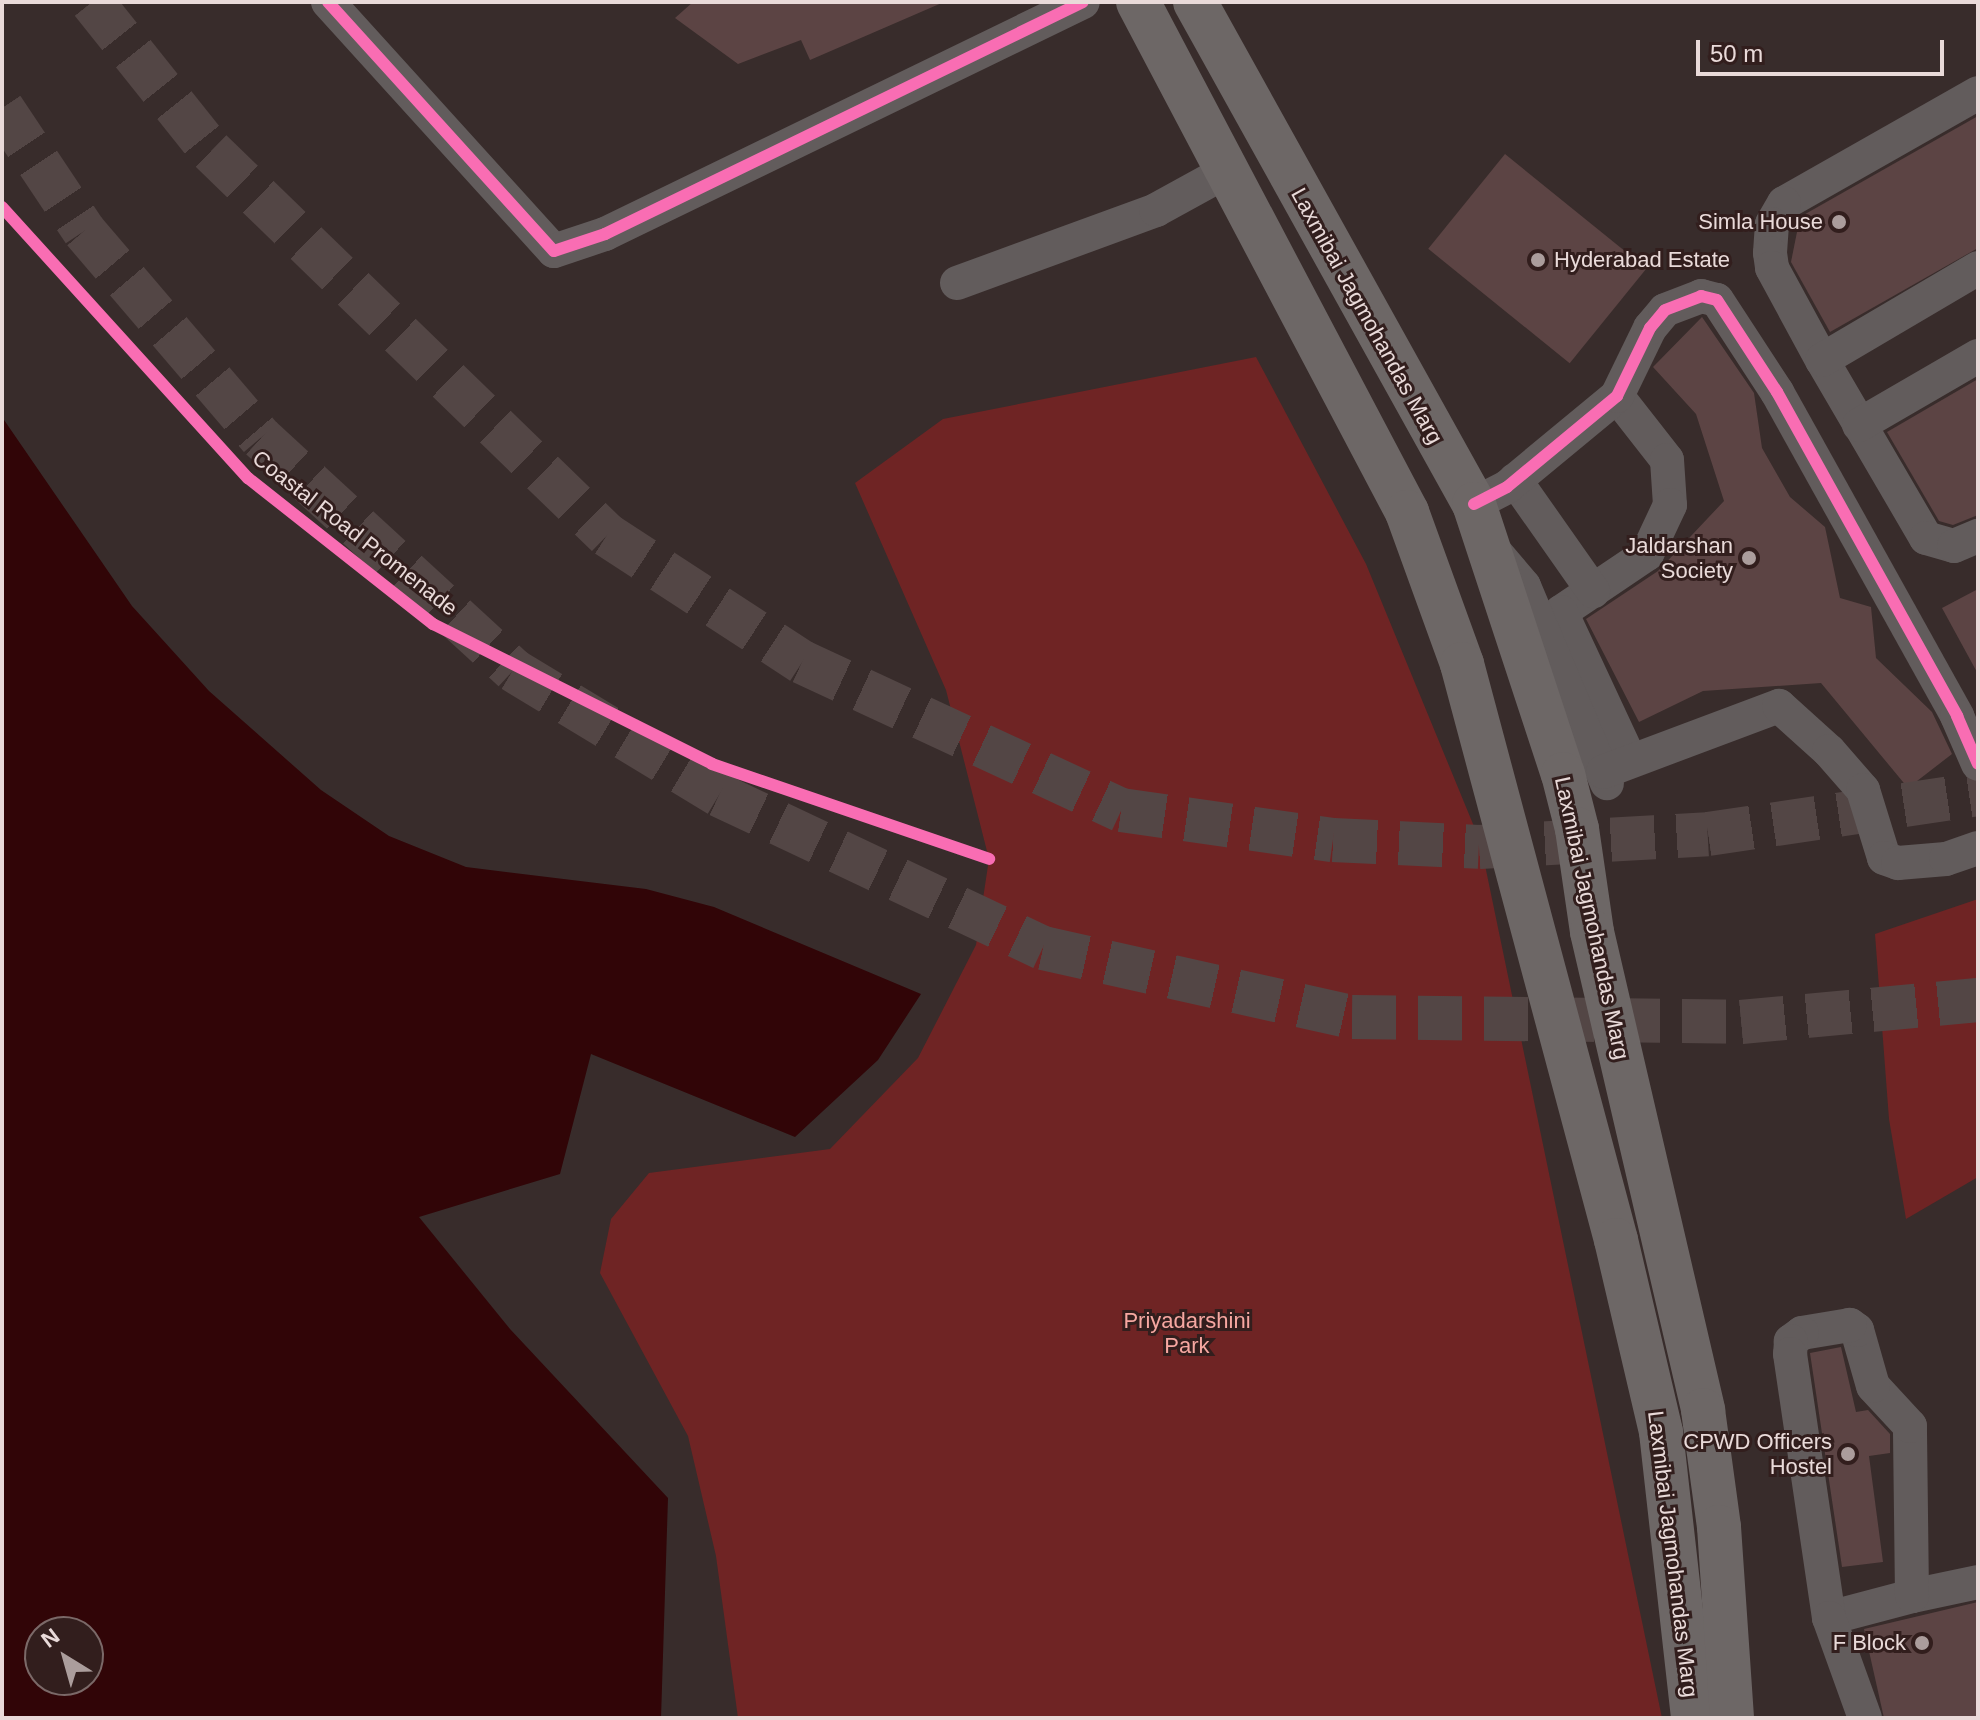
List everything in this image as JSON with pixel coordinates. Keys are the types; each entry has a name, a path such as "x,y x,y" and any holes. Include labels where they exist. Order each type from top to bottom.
{"main road":[{"name":"Laxmibai Jagmohandas Marg","path":"1138,2 1407,512 1462,664 1616,1240 1661,1432 1693,1718"},
{"name":"Laxmibai Jagmohandas Marg","path":"1195,2 1481,524 1574,815 1592,932 1703,1410 1719,1527 1732,1718"},
{"path":"1201,122 1246,96"}],"street":[{"path":"328,2 554,251 605,234 1083,2"},
{"path":"1978,93 1784,203 1772,224 1772,268 1926,538 1954,546 1978,536"},
{"path":"957,283 1156,210 1227,171"},
{"path":"1822,360 1978,268"},
{"path":"1613,772 1524,586 1481,524 1515,480 1617,396 1650,328 1665,310 1701,296 1717,300 1784,405 1957,716 1978,764"},
{"path":"1859,425 1978,356"},
{"path":"1613,772 1561,612 1647,554 1670,505 1667,460 1617,396"},
{"path":"1515,480 1593,591"},
{"path":"1613,772 1779,706 1829,751 1863,790 1884,858 1898,863 1946,859 1978,848"},
{"path":"1865,1718 1829,1618 1790,1354 1791,1341 1802,1333 1850,1325 1857,1330 1873,1386 1910,1426 1912,1596"},
{"path":"1829,1618 1978,1582"}],"green space":[{"name":"Priyadarshini Park","path":"1256,357 1366,564 1480,841 1662,1718 738,1718 716,1556 688,1436 600,1273 611,1219 649,1173 830,1149 918,1058 976,945 989,859 946,690 855,483 943,419"},
{"path":"1978,899 1978,1177 1906,1219 1889,1119 1875,934"}],"shaded area":[{"path":"2,417 132,606 209,691 321,790 389,836 466,867 646,889 714,907 921,994 878,1060 795,1137 591,1054 560,1174 419,1217 510,1329 668,1498 661,1718 2,1718"}],"building":[{"path":"693,2 944,2 810,60 801,40 738,64 675,18"},
{"name":"Simla House","path":"1978,116 1978,248 1830,332 1791,262 1800,217"},
{"name":"Hyderabad Estate","path":"1505,154 1646,269 1570,363 1428,249"},
{"name":"Jaldarshan Society","path":"1702,317 1754,393 1762,448 1790,497 1825,527 1840,598 1871,607 1876,658 1932,712 1952,754 1908,788 1821,683 1703,691 1639,722 1586,619 1658,571 1724,501 1696,414 1653,367"},
{"path":"1978,379 1978,515 1953,525 1939,521 1887,432"},
{"path":"1978,589 1978,674 1942,608"},
{"name":"CPWD Officers Hostel","path":"1841,1347 1856,1412 1868,1410 1890,1434 1890,1453 1869,1456 1883,1562 1842,1567 1810,1353"},
{"name":"F Block","path":"1978,1602 1978,1718 1884,1718 1864,1629"}],"tunnel":[{"path":"92,2 211,151 607,535 802,662 1121,810 1333,840 1479,847 1708,834 1978,794"},
{"path":"2,108 84,231 261,438 513,670 719,795 1043,948 1352,1017 1741,1022 1978,1000"}],"cycle path":[{"path":"328,2 554,251 605,234 1083,2"},
{"name":"Coastal Road Promenade","path":"2,207 248,478 433,624 712,764 989,859"},
{"path":"1474,504 1507,487 1617,396 1650,328 1665,310 1701,296 1717,300 1777,392 1957,716 1978,764"}],"place":[{"name":"Simla House","path":"1839,222"},
{"name":"Hyderabad Estate","path":"1538,260"},
{"name":"Jaldarshan Society","path":"1749,558"},
{"name":"CPWD Officers Hostel","path":"1848,1454"},
{"name":"F Block","path":"1922,1643"}]}
